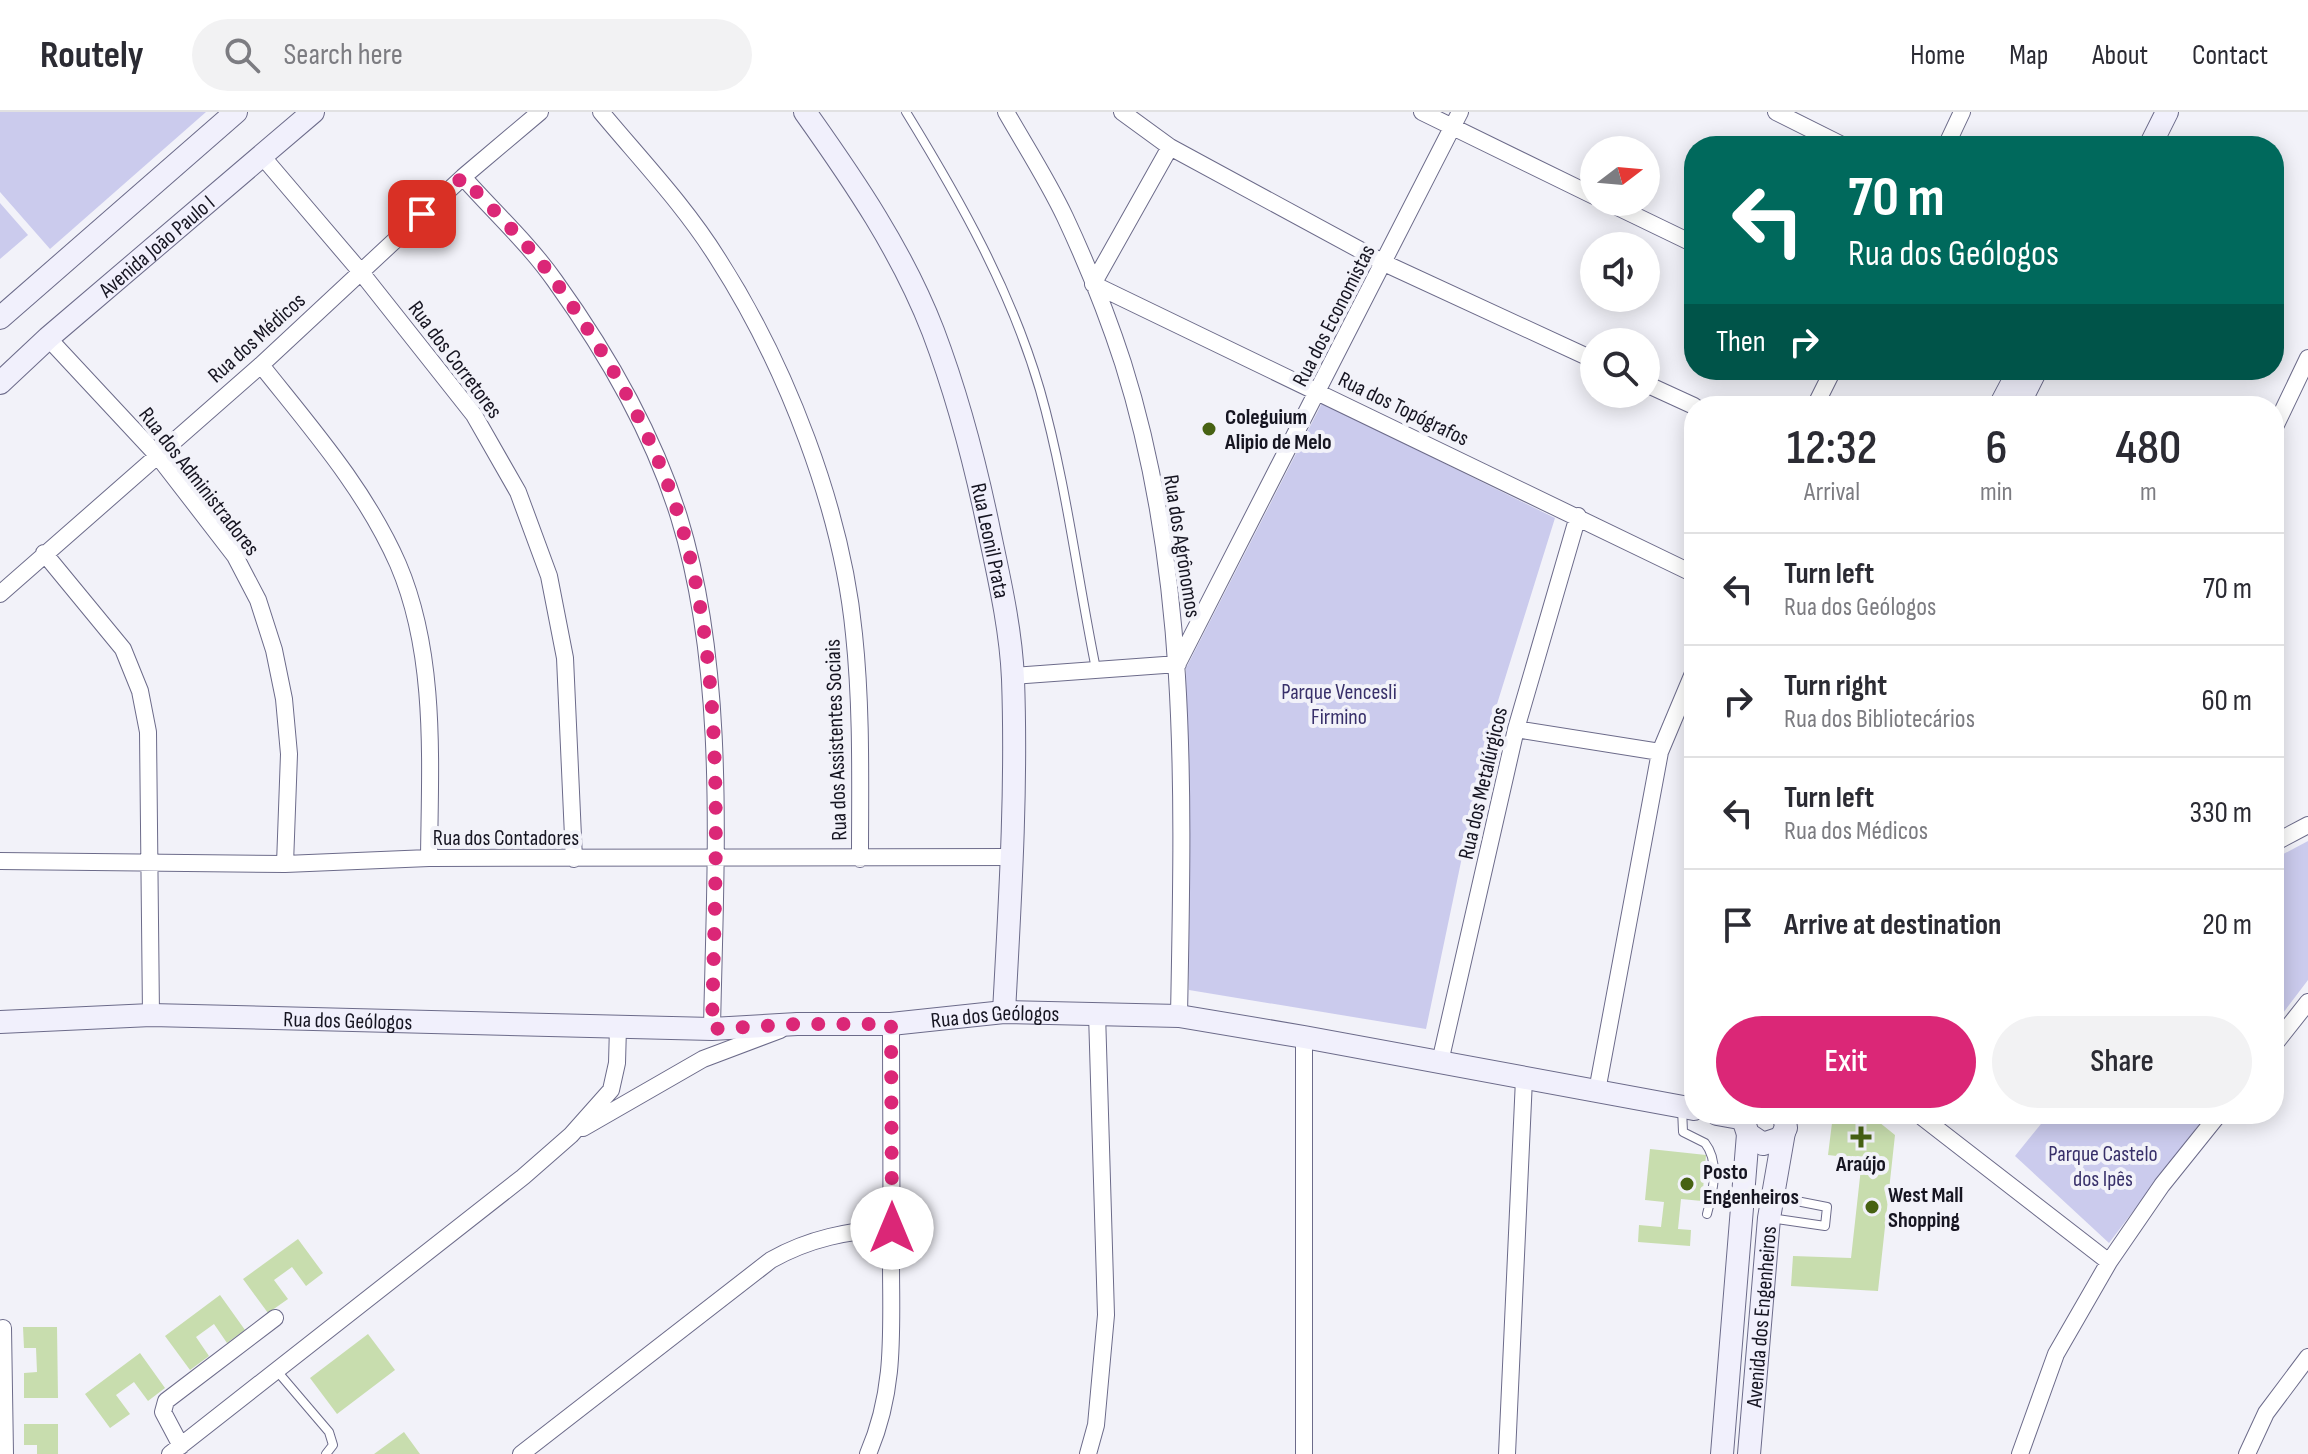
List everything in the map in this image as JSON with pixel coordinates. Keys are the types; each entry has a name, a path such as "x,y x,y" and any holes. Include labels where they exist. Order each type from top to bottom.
{"street":[{"path":"0,318 236,112"},
{"name":"Avenida João Paulo I","path":"0,383 48,338 313,112"},
{"name":"Rua dos Médicos","path":"0,594 261,365 463,177 540,112"},
{"name":"Rua dos Assistentes Sociais","path":"601,112 679,204 718,259 760,332 822,476 854,631 861,723 860,859"},
{"name":"Rua Leonil Prata","path":"805,112 862,192 933,330 982,495 1001,585 1013,676 1013,857 1004,1012"},
{"name":"Rua dos Agrônomos","path":"1006,112 1065,216 1093,284 1123,364 1148,462 1166,561 1178,664 1183,798 1179,1016"},
{"path":"1122,112 1170,147 1384,263 1580,354"},
{"path":"1422,112 1580,189"},
{"name":"Rua dos Economistas","path":"1178,664 1460,112"},
{"path":"1776,112 1824,136"},
{"path":"1951,136 1962,112"},
{"path":"2139,136 2151,112"},
{"path":"2155,136 2167,112"},
{"path":"1093,284 1170,147"},
{"name":"Rua dos Corretores","path":"262,156 360,271 474,415 518,492 549,576 565,658 574,859"},
{"path":"463,177 554,279 598,347 649,440 679,516 697,589 712,697 715,860 712,1029"},
{"path":"1636,216 1684,239"},
{"name":"Rua dos Topógrafos","path":"1093,284 1684,569"},
{"name":"Rua dos Administradores","path":"48,338 157,455 235,556 248,578 274,650 286,727 289,754 285,864"},
{"path":"2284,408 2308,358"},
{"path":"261,365 341,465 369,508 399,566 416,620 426,680 429,858"},
{"path":"1660,390 1684,401"},
{"name":"Rua dos Metalúrgicos","path":"1440,1062 1516,729 1578,516"},
{"path":"44,553 123,649 137,681 148,732 151,1015"},
{"path":"1013,676 1178,664"},
{"path":"1597,1091 1660,752 1684,695"},
{"path":"1516,729 1660,752"},
{"path":"2284,838 2308,825"},
{"name":"Rua dos Contadores","path":"0,861 285,864 429,858 715,860 1013,857"},
{"path":"2284,1032 2308,1002"},
{"name":"Rua dos Geólogos","path":"0,1022 151,1015 712,1029 797,1024 891,1024 1004,1012 1179,1016 1684,1107"},
{"path":"1088,1454 1096,1425 1106,1315 1097,1013"},
{"path":"571,1135 703,1059 797,1024"},
{"path":"868,1454 881,1425 889,1389 891,1024"},
{"path":"275,1318 166,1401 163,1412 176,1450 523,1177 571,1135 611,1090 617,1063 618,1027"},
{"path":"1304,1037 1304,1454"},
{"path":"1507,1454 1524,1079"},
{"name":"Avenida dos Engenheiros","path":"1722,1454 1746,1124"},
{"path":"1747,1124 1763,1144 1776,1142 1786,1124"},
{"name":"Avenida dos Engenheiros","path":"1749,1454 1771,1207 1787,1124"},
{"path":"1931,1124 2109,1262"},
{"path":"2020,1454 2056,1354 2109,1262 2162,1185 2211,1124"},
{"path":"521,1454 771,1260 794,1247 823,1237 892,1228"},
{"path":"1737,1255 1766,1257"},
{"path":"3,1328 5,1454"},
{"path":"2247,1454 2266,1413 2308,1357"}],"lane":[{"path":"906,112 978,236 1010,305 1039,388 1062,474 1081,598 1096,670"},
{"path":"1685,1124 1683,1132 1705,1143 1713,1166 1713,1193 1707,1214"},
{"path":"1771,1207 1827,1207 1825,1226 1771,1207"},
{"path":"277,1370 332,1437 333,1445 326,1454"}],"green space":[{"path":"0,112 206,112 50,249 0,192"},
{"path":"0,203 28,235 0,259"},
{"name":"Parque Vencesli Firmino","path":"1322,403 1555,518 1488,733 1426,1029 1189,990 1186,668"},
{"path":"2308,841 2308,980 2284,1012 2284,854"},
{"name":"Parque Castelo dos Ipês","path":"2041,1124 2199,1124 2109,1243 2015,1156"}],"building":[{"name":"West Mall Shopping","path":"1832,1124 1881,1124 1895,1135 1878,1291 1791,1286 1793,1256 1851,1258 1862,1159 1828,1155"},
{"path":"1650,1149 1706,1155 1702,1201 1681,1199 1678,1229 1691,1230 1690,1246 1638,1242 1639,1225 1661,1227 1664,1202 1645,1200"},
{"path":"298,1239 323,1273 306,1286 292,1267 274,1280 288,1299 268,1313 243,1279"},
{"path":"220,1295 245,1330 227,1343 214,1324 196,1337 209,1356 190,1370 165,1336"},
{"path":"23,1327 57,1327 58,1398 24,1398 24,1373 37,1372 36,1348 24,1348"},
{"path":"368,1334 395,1370 337,1414 310,1378"},
{"path":"140,1353 165,1388 148,1401 134,1382 116,1395 130,1414 110,1428 85,1394"},
{"path":"24,1424 58,1424 58,1454 37,1454 37,1445 24,1445"},
{"path":"404,1432 420,1454 374,1454"}],"place":[{"name":"Coleguium Alipio de Melo","path":"1209,429"},
{"name":"Araújo","path":"1861,1137"},
{"name":"Posto Engenheiros","path":"1687,1184"},
{"name":"West Mall Shopping","path":"1872,1207"}],"route":[{"path":"422,214 463,177 554,279 598,347 649,440 679,516 697,589 712,697 715,860 712,1029 797,1024 891,1024 892,1228"}]}
